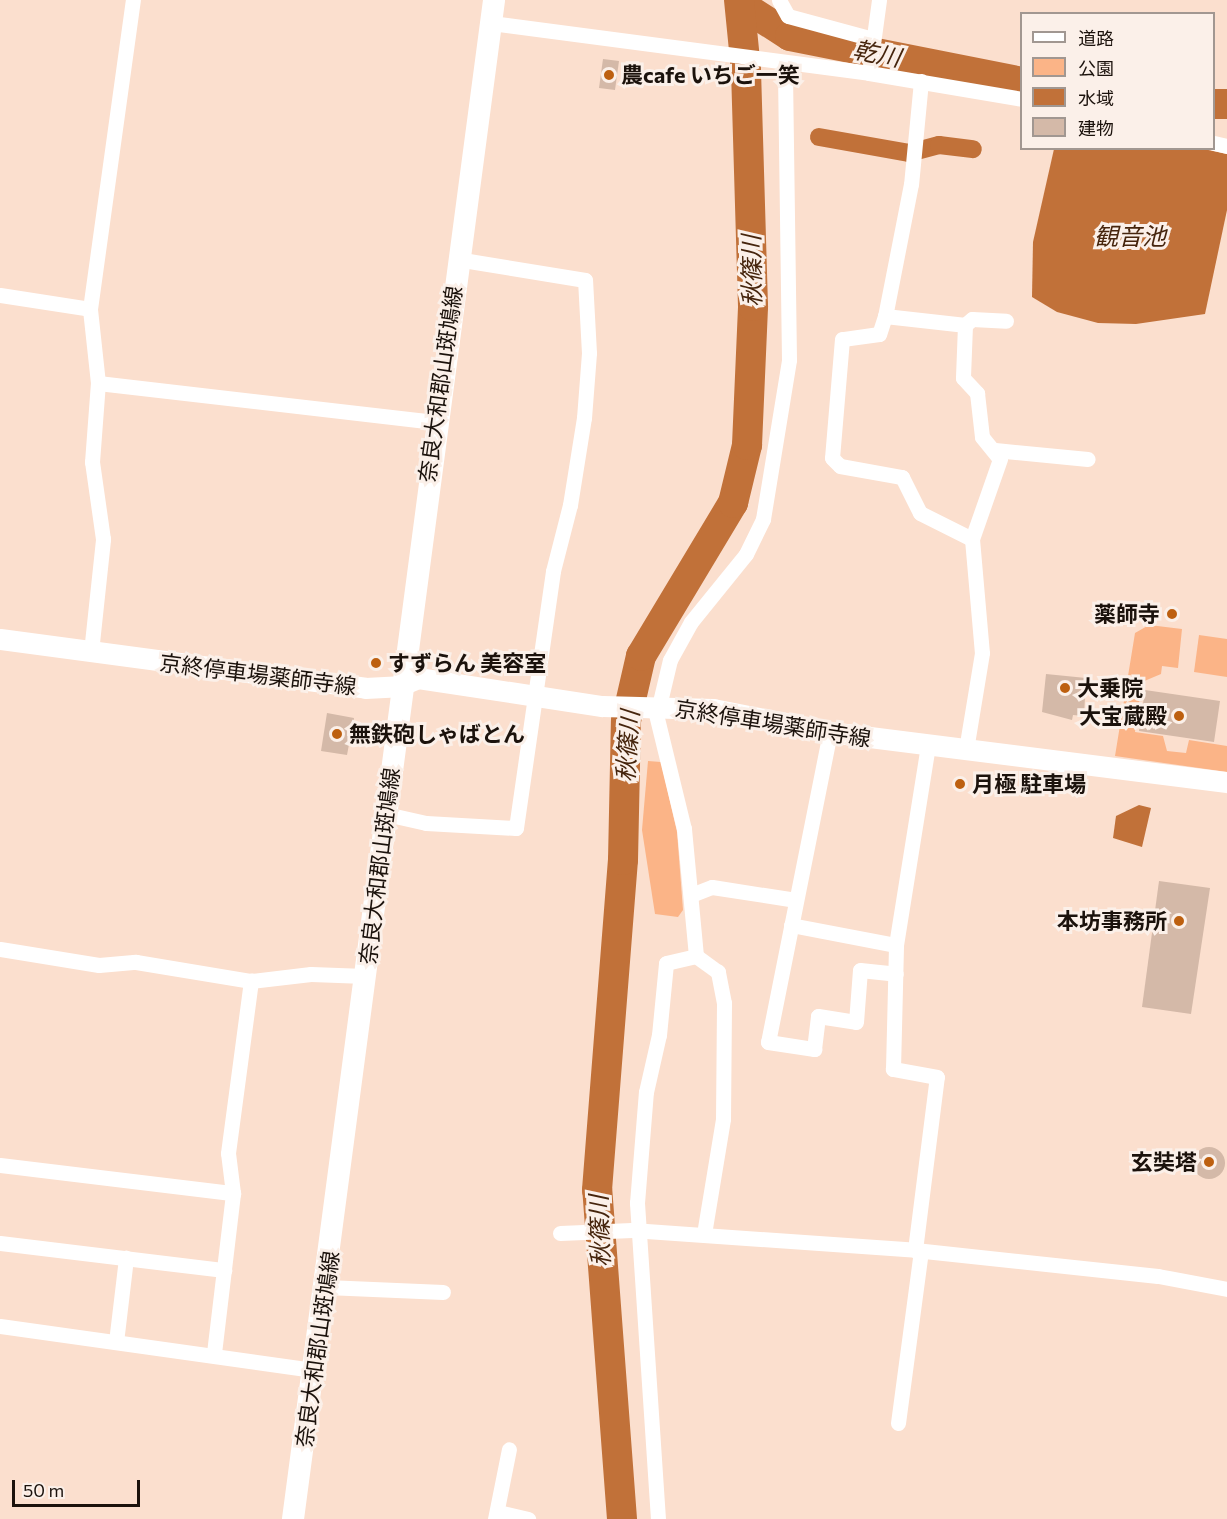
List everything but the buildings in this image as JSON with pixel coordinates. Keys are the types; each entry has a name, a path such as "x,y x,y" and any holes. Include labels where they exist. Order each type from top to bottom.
{"main road":[{"name":"奈良大和郡山斑鳩線","path":"295,1519 386,814 399,686 494,0"},
{"name":"京終停車場薬師寺線","path":"0,639 365,688 399,686 417,678 602,706 713,709 830,732 928,746 1227,782"}],"street":[{"path":"91,652 104,539 92,462 98,383 90,309 133,0"},
{"path":"779,0 788,16 873,39"},
{"path":"869,73 879,0"},
{"path":"491,23 869,73 1020,99"},
{"path":"696,956 684,829 654,706 659,706 670,660 691,622 746,554 763,519 789,360 785,62"},
{"path":"921,81 911,184 885,316 879,334 842,339 832,458 840,466 902,477 920,513 972,539"},
{"path":"386,814 426,822 516,828 533,697 584,418 589,353 585,280 457,259"},
{"path":"0,296 90,309"},
{"path":"885,316 964,325 972,319 1006,321"},
{"path":"964,325 963,378 977,393 982,437 995,450 1000,459 972,539 982,653 966,750"},
{"path":"98,383 435,422"},
{"path":"995,450 1088,459"},
{"path":"830,732 768,1042 814,1049 818,1016 856,1022 860,970 896,974"},
{"path":"898,1423 938,1077 893,1069 896,945 928,746"},
{"path":"691,896 712,888 796,900"},
{"path":"791,925 896,945"},
{"path":"0,949 99,965 136,962 251,981 311,974 365,976"},
{"path":"658,1519 634,1230 646,1092 659,1035 666,963 696,956 718,972 727,1063 723,1119 704,1234"},
{"path":"214,1353 233,1193 228,1153 251,981"},
{"path":"0,1166 233,1193"},
{"path":"562,1232 634,1230 918,1251 1158,1276 1227,1289"},
{"path":"0,1243 224,1270"},
{"path":"116,1342 126,1258"},
{"path":"326,1287 442,1292"},
{"path":"0,1326 214,1353 315,1370"},
{"path":"509,1449 496,1515 528,1519"}],"green space":[{"path":"1149,625 1182,629 1178,668 1162,666 1161,674 1142,682 1135,732 1163,736 1167,751 1186,753 1189,740 1227,746 1227,772 1115,756 1135,633"},
{"path":"1199,635 1227,639 1227,677 1194,672"},
{"path":"648,761 661,762 677,832 683,910 678,917 655,914 642,830"}],"water":[{"name":"観音池","path":"1054,150 1208,150 1227,154 1227,210 1205,314 1136,324 1098,323 1057,312 1032,297 1033,242"},
{"path":"1139,805 1151,808 1142,847 1113,838 1116,816"}],"waterway":[{"name":"秋篠川","path":"622,1519 597,1190 623,860 626,721 641,656 733,503 747,445 753,306 746,70 739,0"},
{"name":"乾川","path":"740,4 790,36 1020,82"},
{"name":"乾川","path":"1215,104 1227,104"},
{"path":"819,137 909,153 939,145 973,149"}],"place":[{"name":"農cafe いちご一笑","path":"609,75"},
{"name":"薬師寺","path":"1172,614"},
{"name":"すずらん 美容室","path":"376,663"},
{"name":"大乗院","path":"1065,688"},
{"name":"大宝蔵殿","path":"1179,716"},
{"name":"無鉄砲しゃばとん","path":"337,734"},
{"name":"月極 駐車場","path":"960,784"},
{"name":"本坊事務所","path":"1179,921"},
{"name":"玄奘塔","path":"1209,1162"}]}
